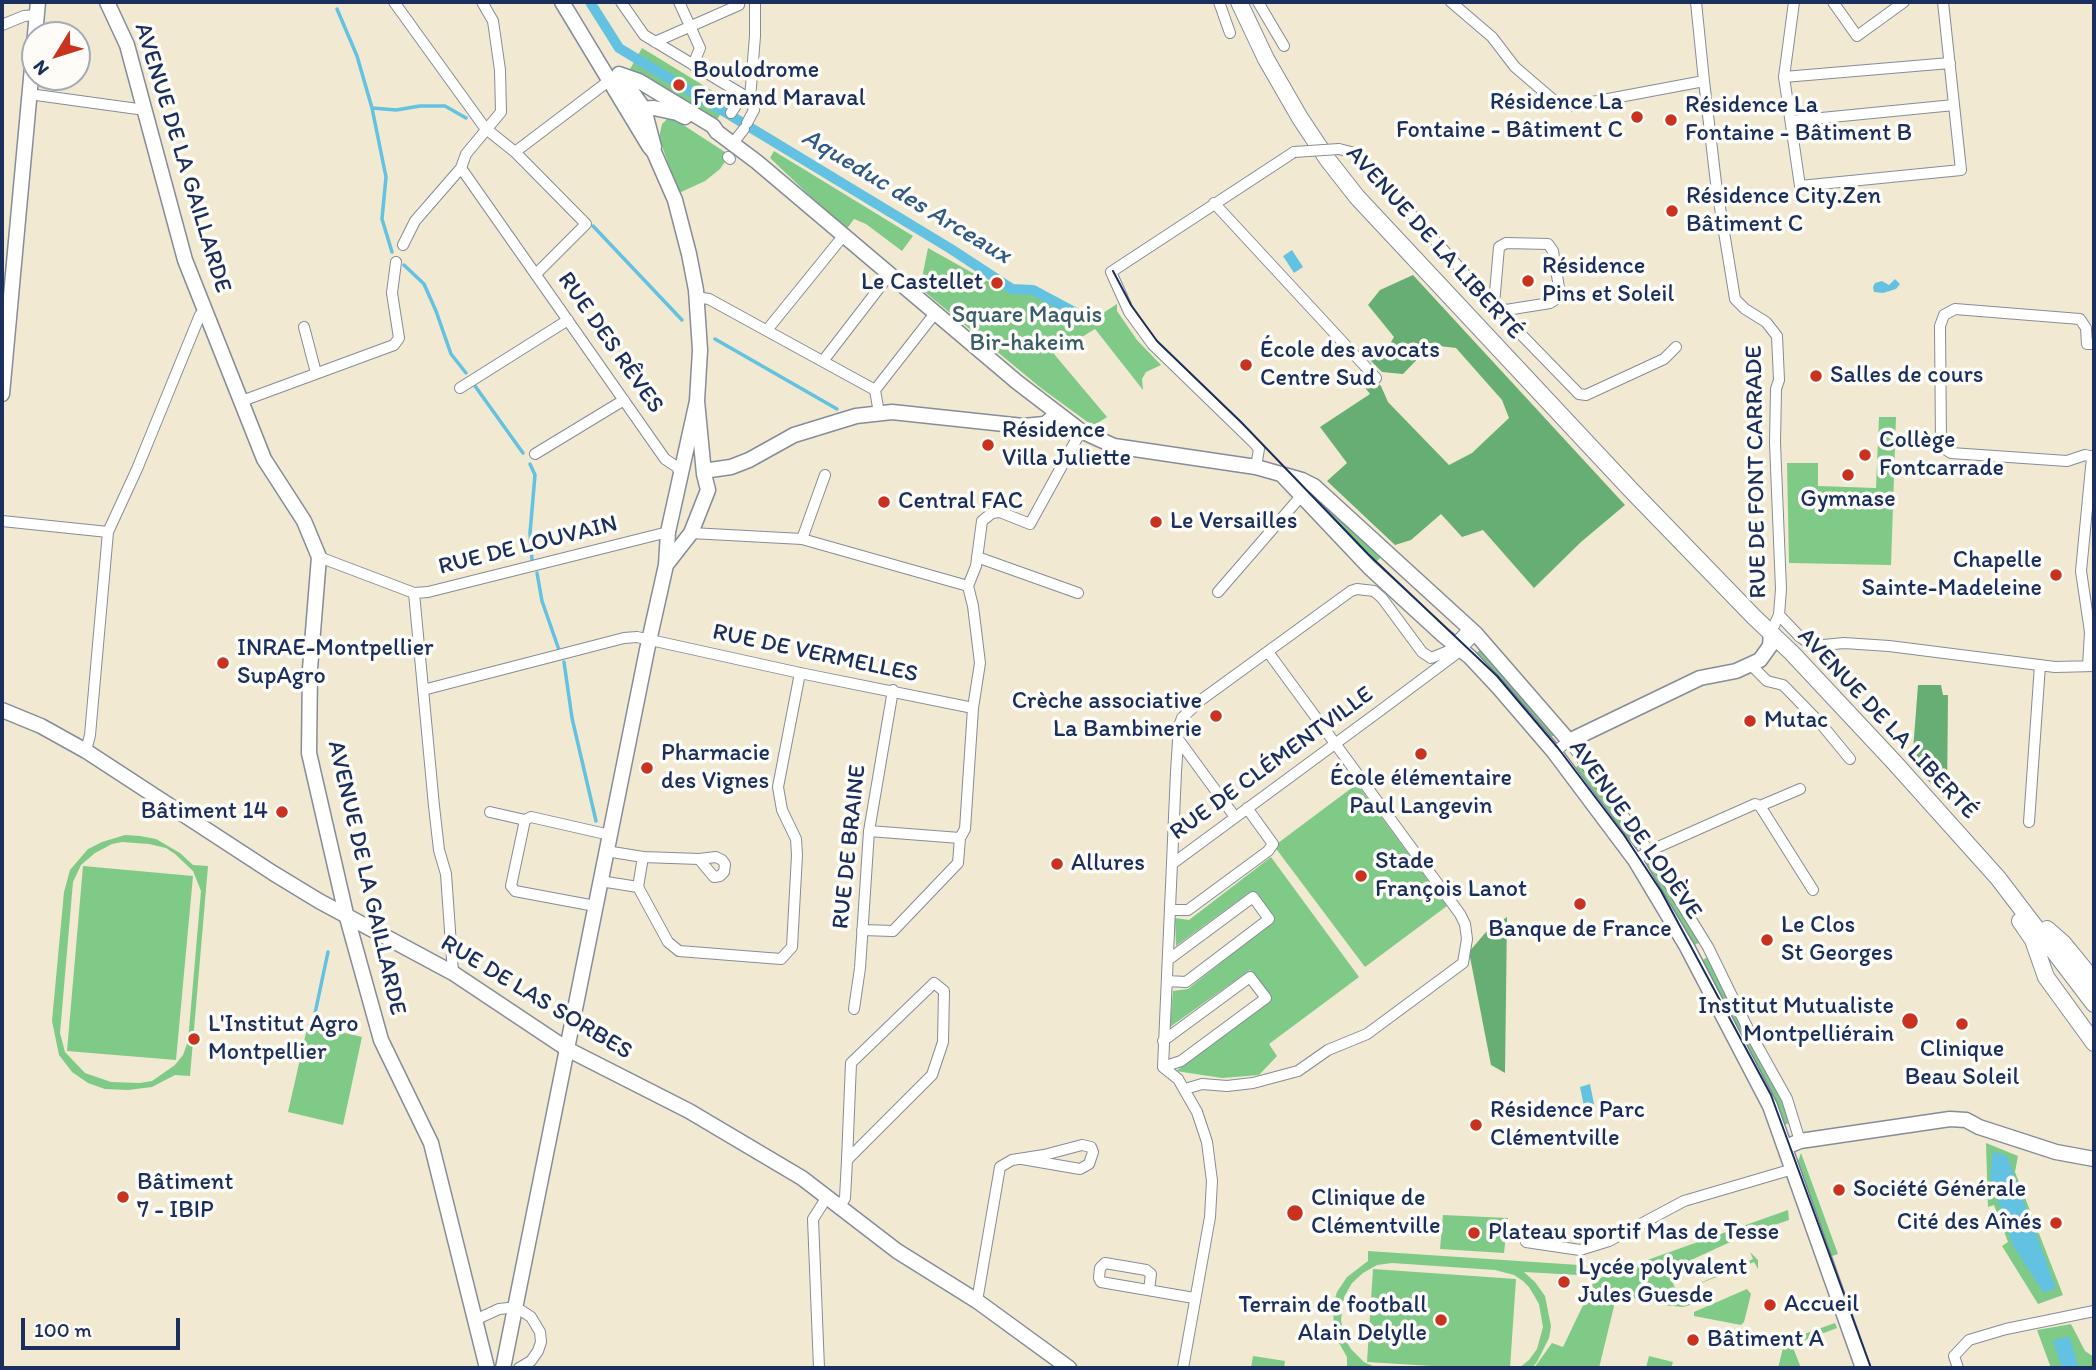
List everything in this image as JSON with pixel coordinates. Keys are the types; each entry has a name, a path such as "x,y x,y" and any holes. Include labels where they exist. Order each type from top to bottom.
{"main road":[{"name":"AVENUE DE LA LIBERTÉ","path":"1238,2 1266,59 1300,118 1357,197 1754,618 1769,643"},
{"name":"AVENUE DE LA LIBERTÉ","path":"1631,489 1701,574 1747,624 1894,762 1994,874 2094,1004"},
{"path":"1994,874 2005,902 2033,940 2046,978 2094,1043"},
{"path":"2035,924 2050,930 2094,981"}],"street":[{"name":"AVENUE DE LA GAILLARDE","path":"107,2 127,45 185,260 264,459 304,522 319,557 310,669 309,753 346,914 381,1040 431,1143 487,1368"},
{"name":"RUE DES RÊVES","path":"394,2 485,128 515,152 586,224 536,274 665,459 677,467 680,484"},
{"path":"403,245 422,212 461,168 466,154 501,112 500,70 493,21 482,2"},
{"path":"562,2 595,55 644,109 653,134 654,152"},
{"path":"621,2 644,35 750,99"},
{"path":"679,2 701,48 693,65"},
{"path":"733,143 754,110 750,99 755,2"},
{"path":"1219,2 1230,33"},
{"path":"1258,2 1283,46"},
{"path":"1451,2 1492,37 1515,67 1557,103 1571,106 1704,81"},
{"name":"RUE DE FONT CARRADE","path":"1696,2 1716,183 1735,299 1766,322 1777,336 1779,380 1776,389 1775,443 1781,589 1779,615 1769,643"},
{"path":"1794,2 1784,77 1800,186 1961,170 1943,2"},
{"path":"1833,2 1857,36 1904,2"},
{"path":"655,42 692,27 738,3 755,16"},
{"path":"2,25 37,8"},
{"path":"2,394 37,8"},
{"path":"1784,77 1950,63"},
{"path":"503,1368 666,565 668,532 697,401 700,350 696,297 676,200 654,152 626,107 615,77"},
{"path":"515,152 615,77 639,81 713,126 717,132"},
{"path":"29,94 145,110"},
{"path":"717,132 739,101 750,99"},
{"path":"1791,121 1954,105"},
{"path":"626,107 654,108 677,113 710,132 717,132"},
{"name":"AVENUE DE LODÈVE","path":"717,132 1081,431 1102,442 1126,448 1256,467 1303,480 1326,495 1473,631 1569,741 1649,851 1708,947 1748,1029 1787,1099 1800,1141"},
{"path":"1256,467 1259,449 1153,345 1129,312 1111,272 1294,152 1339,149 1355,153 1361,158 1509,322 1579,394 1586,395 1664,359 1676,347"},
{"path":"461,168 536,274"},
{"path":"1214,203 1376,378"},
{"path":"767,330 844,236"},
{"path":"1506,243 1548,244 1553,251 1560,294 1558,298 1550,303 1506,310 1497,306 1499,247 1506,243"},
{"path":"242,401 394,345 400,338 392,293 396,262"},
{"path":"823,361 890,274"},
{"path":"696,297 709,299 875,390"},
{"path":"1779,615 1800,637 1813,646 1844,643 1889,646 2056,667 2091,666 2090,632 2081,571 2093,457 2084,456 2067,461 1951,453 1945,449 1941,443 1940,326 1944,316 1955,309 2080,319 2087,328 2087,344 2094,344"},
{"path":"86,751 90,735 108,532 137,469 200,315 205,310"},
{"path":"879,413 875,390 936,312"},
{"path":"460,388 568,320"},
{"path":"304,327 316,373"},
{"path":"535,454 624,400"},
{"path":"666,565 691,533 707,496 708,484 704,474 697,401"},
{"path":"704,474 749,460 794,435 817,426 856,416 879,413 1023,426 1045,424 1057,414"},
{"path":"862,930 893,931 958,863 960,838 965,830 973,708 980,663 968,586 977,557 982,521 992,513 1000,512 1030,524 1081,431"},
{"path":"680,484 693,470 704,474"},
{"path":"802,539 825,475"},
{"name":"AVENUE DE LODÈVE","path":"1282,475 1362,560 1484,672 1554,751 1634,860 1687,947 1763,1090 1786,1147 1863,1368"},
{"path":"680,484 689,502 700,501 707,496"},
{"path":"1218,592 1302,495"},
{"path":"2,521 108,532"},
{"name":"RUE DE LOUVAIN","path":"319,557 414,593 428,592 668,532"},
{"path":"691,533 802,539 968,586"},
{"path":"977,557 1078,593"},
{"path":"1171,864 1179,726 1186,713 1351,591 1365,588 1374,591 1422,652 1431,658 1456,647"},
{"path":"414,593 439,850 446,874 453,973"},
{"name":"RUE DE CLÉMENTVILLE","path":"1163,1067 1171,864 1336,744 1473,631"},
{"name":"RUE DE VERMELLES","path":"423,690 624,638 637,637 973,708"},
{"path":"1554,751 1569,741 1700,678 1736,671 1760,660 1769,643"},
{"path":"1185,1089 1202,1084 1227,1086 1253,1083 1298,1071 1328,1049 1367,1034 1463,963 1465,924 1452,903 1268,652"},
{"path":"1750,664 1767,681 1783,685 1822,724 1850,759"},
{"path":"2029,822 2040,665"},
{"path":"643,857 638,887 668,942 679,951 781,959 792,947 796,839 782,810 778,787 800,673"},
{"name":"RUE DE BRAINE","path":"854,1009 869,831 893,690"},
{"name":"RUE DE LAS SORBES","path":"2,710 41,726 86,751 273,873 453,973 567,1049 689,1111 802,1178 897,1251 977,1301 1069,1368"},
{"path":"1178,739 1234,817"},
{"path":"1760,806 1800,789"},
{"path":"1634,860 1755,804 1760,806 1813,890"},
{"path":"1171,910 1188,910 1268,851 1273,844 1247,808"},
{"path":"491,812 525,820 531,817 610,835"},
{"path":"525,820 511,886 515,891 595,906"},
{"path":"869,831 960,838"},
{"path":"606,851 643,857 699,859"},
{"path":"600,881 638,887"},
{"path":"1167,981 1186,982 1269,919 1253,897 1168,960"},
{"path":"1163,1041 1250,976 1266,998 1181,1061 1163,1067"},
{"path":"840,1206 845,1198 851,1063 934,983 944,991 943,1042 932,1075 847,1160"},
{"path":"1163,1067 1178,1079 1185,1089 1207,1142 1212,1181 1210,1217 1183,1368"},
{"path":"1786,1147 1800,1141 1958,1119 2065,1154 2094,1159"},
{"path":"977,1301 999,1170 1008,1161 1082,1145 1090,1147 1093,1152 1089,1164 1080,1169 1023,1159"},
{"path":"1526,1242 1580,1250 1609,1241 1684,1201 1793,1170"},
{"path":"818,1368 813,1219 827,1197"},
{"path":"1149,1290 1151,1274 1146,1270 1105,1263 1100,1268 1101,1283 1194,1298"},
{"path":"475,1320 499,1309 515,1309 531,1317 540,1332 541,1342 531,1361 519,1368"},
{"path":"1958,1368 1954,1356 1969,1340 2006,1329 2094,1311"}],"green space":[{"name":"Boulodrome Fernand Maraval","path":"642,48 729,101 716,121 630,69"},
{"path":"668,118 674,119 728,154 720,169 705,181 679,193 659,138 662,124"},
{"path":"774,151 913,236 902,251 866,224 854,219 846,230 770,158"},
{"name":"Square Maquis Bir-hakeim","path":"928,248 987,281 1017,294 1034,293 1092,323 1092,320 1117,304 1117,311 1137,340 1161,365 1146,372 1142,379 1143,390 1095,329 1054,354 1107,417 1093,426 1041,388 920,288"},
{"path":"1413,275 1625,505 1581,542 1534,588 1483,530 1462,537 1441,514 1411,540 1395,545 1327,481 1347,463 1320,427 1370,394 1356,376 1361,370 1381,386 1388,402 1449,465 1472,453 1509,418 1502,400 1456,348 1431,345 1403,374 1382,372 1366,356 1387,349 1394,337 1368,305 1380,290"},
{"path":"1879,417 1896,417 1891,565 1789,563 1787,463 1818,463 1818,486 1876,488"},
{"path":"1292,479 1304,484 1385,553 1372,566"},
{"path":"1481,649 1557,733 1548,739 1473,656"},
{"path":"1918,685 1941,685 1943,695 1948,695 1947,800 1912,764"},
{"path":"1580,764 1641,846 1632,851 1572,771"},
{"name":"Stade François Lanot","path":"1357,784 1447,906 1365,967 1274,846"},
{"path":"125,835 156,839 180,853 193,865 208,866 190,1076 175,1075 152,1087 105,1089 88,1083 72,1072 59,1055 52,1021 64,892 70,870 88,849","holes":["112,844 149,844 166,848 175,854 193,871 201,891 188,1041 183,1055 175,1065 152,1081 111,1082 85,1073 65,1052 60,1033 73,882 81,865"]},
{"path":"1271,857 1359,977 1269,1044 1277,1056 1259,1075 1222,1078 1176,1071 1268,1002 1269,994 1250,970 1170,1027 1173,991 1188,989 1273,921 1250,892 1176,946 1175,918 1189,920"},
{"path":"1650,859 1700,942 1691,947 1642,865"},
{"path":"83,866 193,876 176,1060 67,1051"},
{"path":"1507,917 1505,1073 1491,1065 1469,952 1486,932"},
{"path":"1708,957 1781,1094 1790,1123 1780,1126 1699,962"},
{"path":"308,1024 362,1037 343,1125 288,1112"},
{"path":"1986,1143 2018,1156 2015,1172 2063,1295 2038,1304 2002,1246 2008,1242 1994,1205 1988,1207"},
{"path":"1801,1153 1838,1254 1826,1258 1796,1167"},
{"path":"1788,1210 1789,1220 1760,1230 1755,1241 1753,1242 1750,1233 1678,1266 1681,1273 1671,1278 1681,1303 1688,1301 1690,1305 1662,1305 1617,1294 1599,1368 1534,1368 1552,1343 1563,1347 1586,1299 1578,1295 1605,1275"},
{"name":"Plateau sportif Mas de Tesse","path":"1443,1215 1508,1218 1504,1253 1440,1249"},
{"path":"1368,1251 1579,1265 1579,1275 1524,1272 1545,1296 1551,1326 1549,1338 1537,1362 1532,1368 1519,1368 1537,1349 1543,1327 1539,1304 1523,1281 1514,1275 1495,1270 1392,1263 1377,1265 1352,1283 1344,1297 1341,1320 1344,1337 1351,1349 1364,1362 1377,1368 1347,1368 1347,1357 1334,1330 1333,1305 1337,1292 1347,1277 1368,1261"},
{"path":"1750,1252 1758,1260 1758,1269 1754,1262 1694,1286 1753,1259"},
{"name":"Terrain de football Alain Delylle","path":"1373,1269 1516,1279 1510,1368 1367,1362"},
{"path":"1747,1289 1751,1294 1741,1325 1694,1316 1694,1312"},
{"path":"1835,1323 1837,1328 1792,1345 1801,1368 1778,1368 1786,1336 1793,1338"},
{"path":"2071,1324 2085,1351 2094,1357 2094,1368 2051,1368 2037,1330"},
{"path":"1253,1356 1285,1361 1284,1368 1251,1368"},
{"path":"1649,1356 1673,1362 1671,1368 1646,1368"}],"water":[{"path":"1292,250 1303,267 1294,273 1283,256"},
{"path":"1895,279 1900,284 1896,289 1883,293 1874,292 1875,283 1882,281 1889,285"},
{"path":"1590,1084 1595,1109 1585,1111 1580,1087"},
{"path":"1993,1151 2007,1156 2056,1288 2044,1293 2013,1246 1990,1176"},
{"path":"2069,1336 2079,1368 2062,1368 2053,1341"}],"waterway":[{"name":"Aqueduc des Arceaux","path":"590,2 619,48 951,249 1012,289 1033,290 1076,313"},
{"path":"337,9 357,56 372,108 386,177 382,219 392,252"},
{"path":"372,108 396,110 445,106 466,118"},
{"path":"593,226 682,320"},
{"path":"404,265 424,284 451,354 466,373"},
{"path":"715,339 837,409"},
{"path":"475,386 523,453"},
{"path":"530,464 535,475 530,533 532,560"},
{"path":"537,573 542,601 559,650"},
{"path":"564,662 572,718 596,821"},
{"path":"314,1018 328,952"}],"tram line":[{"path":"1113,271 1131,305 1157,341 1241,422 1368,554 1497,676 1558,748 1624,835 1661,891 1771,1095 1871,1368"}],"place":[{"name":"Boulodrome Fernand Maraval","path":"679,85"},
{"name":"Résidence La Fontaine - Bâtiment C","path":"1637,117"},
{"name":"Résidence La Fontaine - Bâtiment B","path":"1671,120"},
{"name":"Résidence City.Zen Bâtiment C","path":"1672,211"},
{"name":"Résidence Pins et Soleil","path":"1528,281"},
{"name":"Le Castellet","path":"997,283"},
{"name":"École des avocats Centre Sud","path":"1246,365"},
{"name":"Salles de cours","path":"1816,376"},
{"name":"Résidence Villa Juliette","path":"988,445"},
{"name":"Collège Fontcarrade","path":"1865,455"},
{"name":"Gymnase","path":"1848,475"},
{"name":"Central FAC","path":"884,502"},
{"name":"Le Versailles","path":"1156,522"},
{"name":"Chapelle Sainte-Madeleine","path":"2056,575"},
{"name":"INRAE-Montpellier SupAgro","path":"223,663"},
{"name":"Crèche associative La Bambinerie","path":"1216,716"},
{"name":"Mutac","path":"1750,721"},
{"name":"École élémentaire Paul Langevin","path":"1421,754"},
{"name":"Pharmacie des Vignes","path":"647,768"},
{"name":"Bâtiment 14","path":"282,812"},
{"name":"Allures","path":"1057,864"},
{"name":"Stade François Lanot","path":"1361,876"},
{"name":"Banque de France","path":"1580,904"},
{"name":"Le Clos St Georges","path":"1767,940"},
{"name":"Institut Mutualiste Montpelliérain","path":"1910,1021"},
{"name":"Clinique Beau Soleil","path":"1962,1024"},
{"name":"L'Institut Agro Montpellier","path":"194,1039"},
{"name":"Résidence Parc Clémentville","path":"1476,1125"},
{"name":"Société Générale","path":"1839,1190"},
{"name":"Bâtiment 7 - IBIP","path":"123,1197"},
{"name":"Clinique de Clémentville","path":"1295,1213"},
{"name":"Cité des Aînés","path":"2056,1223"},
{"name":"Plateau sportif Mas de Tesse","path":"1474,1233"},
{"name":"Lycée polyvalent Jules Guesde","path":"1564,1282"},
{"name":"Accueil","path":"1770,1305"},
{"name":"Terrain de football Alain Delylle","path":"1441,1320"},
{"name":"Bâtiment A","path":"1693,1340"}]}
